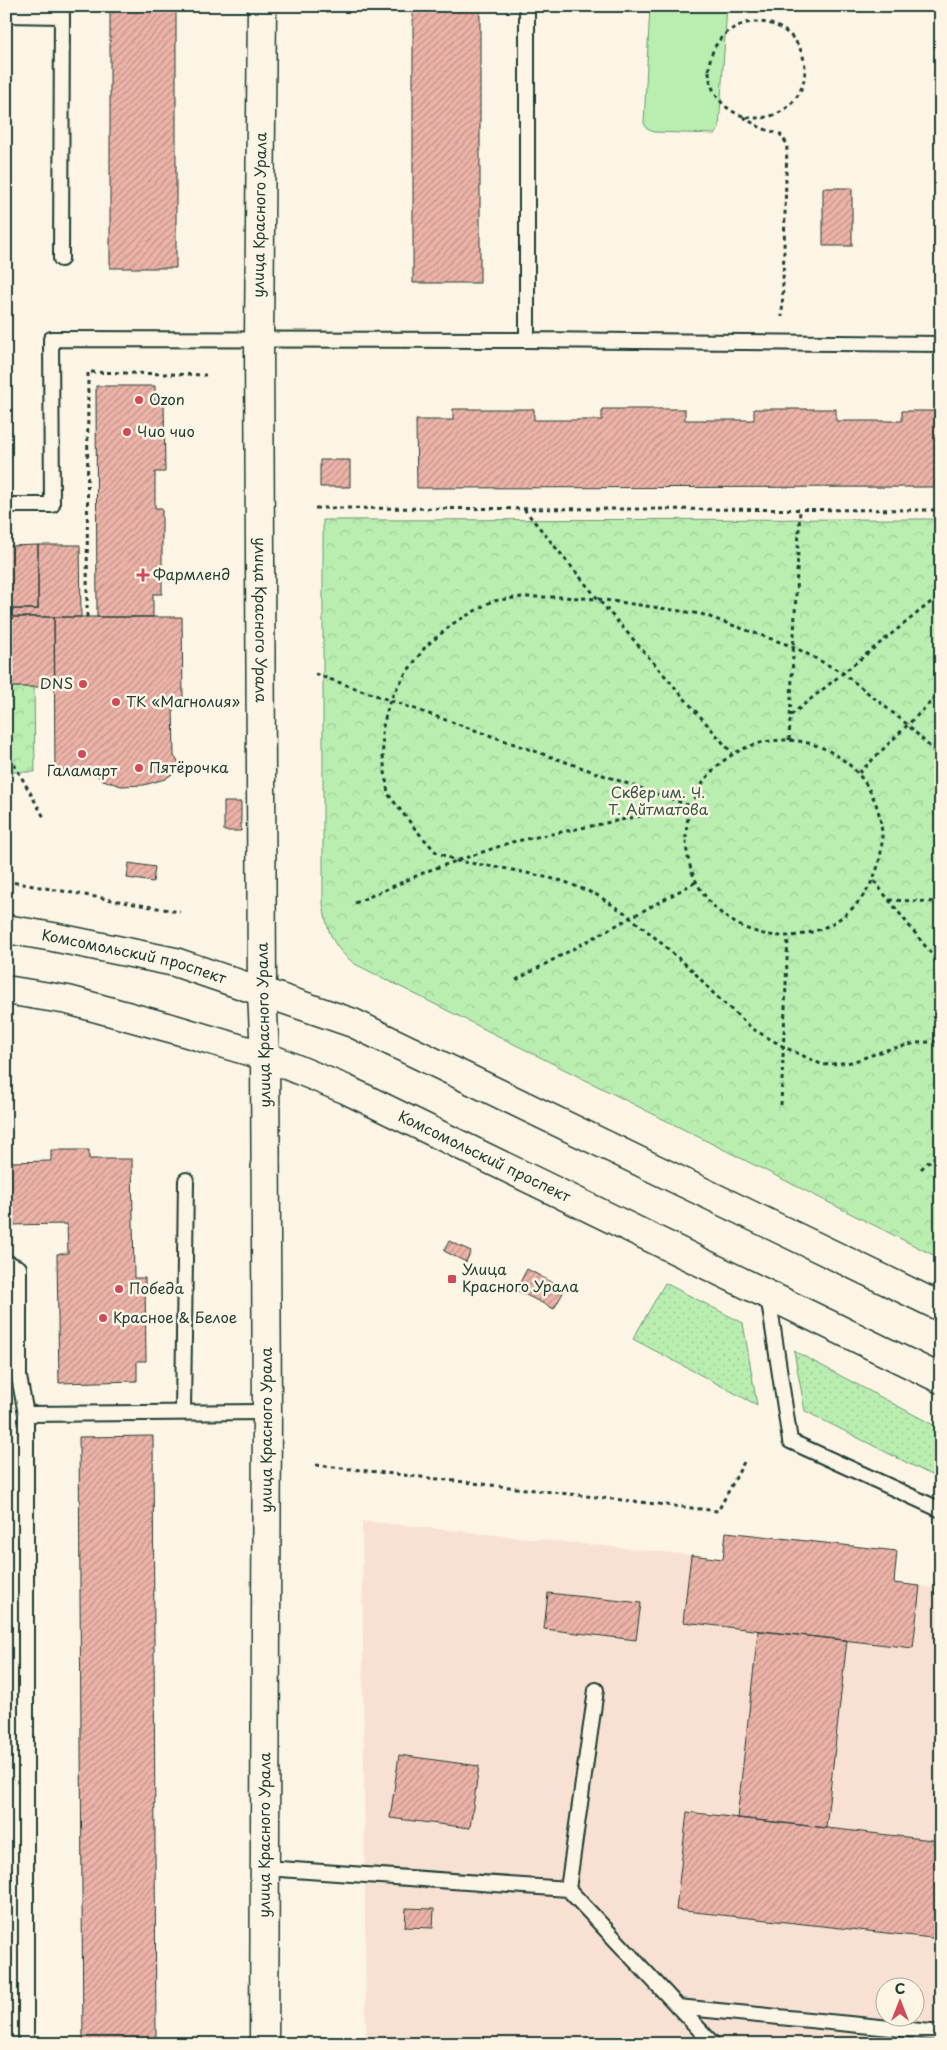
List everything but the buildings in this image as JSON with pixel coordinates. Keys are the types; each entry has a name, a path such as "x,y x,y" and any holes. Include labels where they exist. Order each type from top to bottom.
{"street":[{"name":"улица Красного Урала","path":"262,6 259,340 262,992 265,1056 267,1412 264,2044"},
{"name":"Комсомольский проспект","path":"6,929 175,962 353,1023 941,1307"},
{"name":"Комсомольский проспект","path":"6,990 68,1000 174,1029 265,1056 346,1089 941,1379"}],"lane":[{"path":"526,340 527,6"},
{"path":"6,15 62,11 61,259"},
{"path":"6,505 52,505 51,340 526,340 941,344"},
{"path":"183,1412 186,1180"},
{"path":"6,1262 19,1268 19,1377 26,1414 26,2044"},
{"path":"768,1294 790,1440 941,1510"},
{"path":"26,1414 267,1412"},
{"path":"568,1889 596,1690"},
{"path":"265,1868 568,1889 712,2044"},
{"path":"678,2007 941,2033"}],"path":[{"path":"739,115 755,118 771,116 785,109 797,98 804,83 806,67 802,51 793,38 781,28 766,22 749,22 734,27 722,37 713,49 709,65 709,80 715,95 726,107 739,115 761,128 780,134 787,144 781,342"},
{"path":"87,616 88,372 206,375"},
{"path":"315,508 941,510"},
{"path":"523,508 598,599 732,754"},
{"path":"789,740 800,509"},
{"path":"790,716 941,594"},
{"path":"941,758 908,725 842,673 794,647 701,614 598,599 522,597 492,601 454,622 426,646 404,676 390,700 382,730 388,794 436,852 457,861 508,869 563,881 597,895 630,918 692,970 716,996 753,1029 784,1047 823,1065 852,1062 886,1050 918,1043 941,1041"},
{"path":"315,674 690,806"},
{"path":"859,773 941,692"},
{"path":"789,740 805,741 825,748 844,758 859,773 872,792 880,813 881,860 874,881 858,903 838,920 814,932 788,936 764,934 742,926 721,914 705,897 696,882 686,853 686,829 690,806 714,768 732,754 757,743 789,740"},
{"path":"6,750 44,819"},
{"path":"355,903 430,870 512,842 690,806"},
{"path":"6,881 180,912"},
{"path":"874,881 941,966"},
{"path":"516,980 696,882"},
{"path":"889,900 941,902"},
{"path":"781,1105 788,936"},
{"path":"921,1169 941,1151"},
{"path":"316,1465 718,1511 744,1462"}],"shaded area":[{"path":"362,1521 691,1555 941,1589 941,2044 366,2044"}],"green space":[{"path":"650,6 727,6 719,128 715,134 654,132 647,129 644,123"},
{"name":"Сквер им. Ч. Т. Айтматова","path":"941,519 941,1259 355,964 341,951 332,937 326,922 323,903 323,520"},
{"path":"6,687 34,687 35,772 6,772"},
{"path":"665,1283 743,1323 757,1405 633,1339"},
{"path":"794,1351 941,1429 941,1480 805,1411"}],"place":[{"name":"Ozon","path":"139,400"},
{"name":"Чио чио","path":"127,432"},
{"name":"Фармленд","path":"143,575"},
{"name":"DNS","path":"83,684"},
{"name":"ТК «Магнолия»","path":"116,702"},
{"name":"Галамарт","path":"82,754"},
{"name":"Пятёрочка","path":"139,768"},
{"name":"Улица Красного Урала","path":"452,1279"},
{"name":"Победа","path":"119,1289"},
{"name":"Красное & Белое","path":"103,1318"}]}
